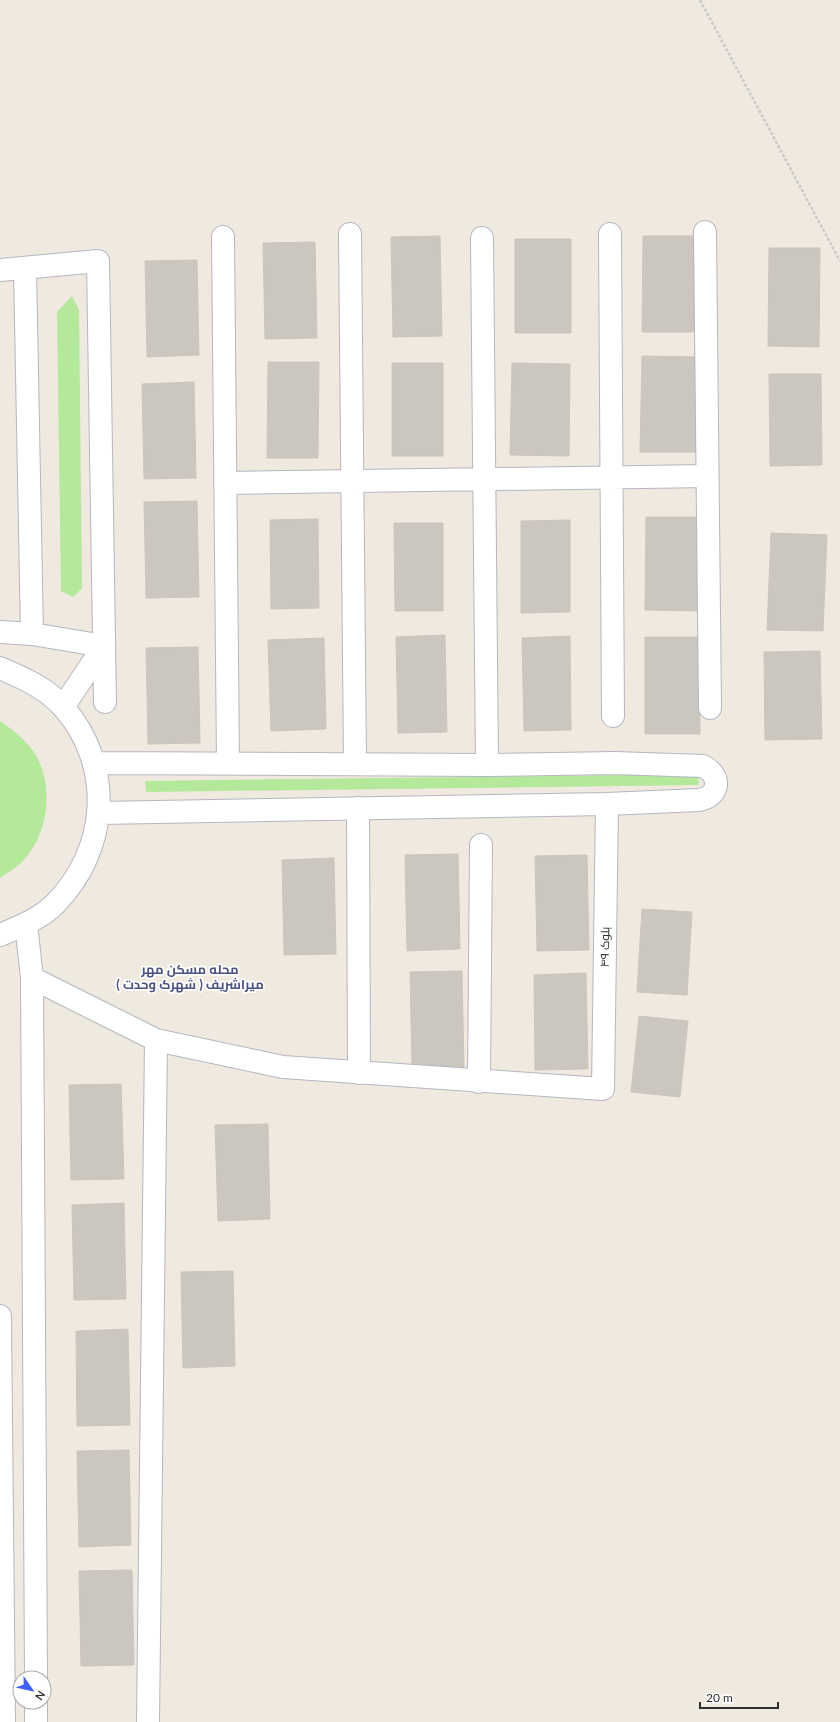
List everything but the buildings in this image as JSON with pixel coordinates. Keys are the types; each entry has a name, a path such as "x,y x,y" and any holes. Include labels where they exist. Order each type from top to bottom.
{"street":[{"path":"705,232 710,708"},
{"path":"350,234 355,763"},
{"path":"610,234 613,716"},
{"path":"223,237 228,763"},
{"path":"482,238 487,765"},
{"path":"0,270 98,261 105,702"},
{"path":"25,268 32,634"},
{"path":"225,483 707,476"},
{"path":"0,632 32,634 104,646"},
{"path":"63,707 104,646"},
{"path":"0,668 34,683 63,707 82,733 94,763 99,788 99,812 92,846 77,878 54,904 26,924 0,935"},
{"path":"94,763 355,763 487,765 615,763 703,766 710,769 714,774 715,788 712,794 706,799 607,804 99,812"},
{"name":"بلوک ۴۹","path":"479,1082 603,1089 607,804"},
{"path":"358,808 359,1073"},
{"path":"32,978 156,1040 284,1067 479,1082 481,845"},
{"path":"26,924 32,978 36,1670"},
{"path":"148,1722 156,1040"},
{"path":"0,1316 4,1722"},
{"path":"36,1710 36,1722"}],"path":[{"path":"700,0 840,261"}],"green space":[{"path":"72,296 79,310 82,588 73,597 61,591 57,312"},
{"path":"0,721 25,741 37,757 42,770 47,798 43,826 31,851 20,864 0,878"},
{"path":"698,774 699,785 146,792 145,781"}],"district":[{"name":"محله مسکن مهر میراشریف ( شهرک وحدت )","path":"190,976"}]}
